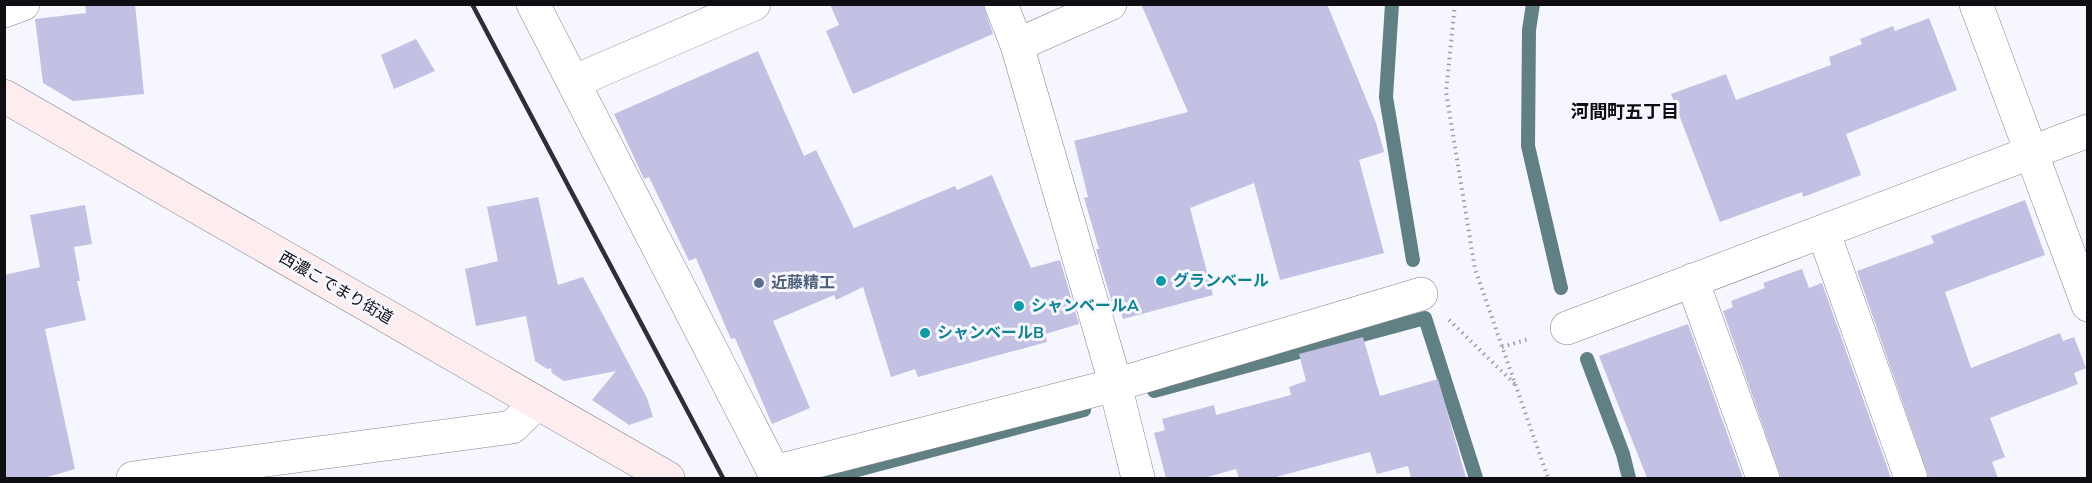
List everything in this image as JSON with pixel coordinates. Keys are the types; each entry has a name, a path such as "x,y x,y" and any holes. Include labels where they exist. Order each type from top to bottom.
{"street":[{"path":"4,11 23,4"},
{"path":"533,4 774,472 1115,386 1421,294"},
{"path":"573,82 754,4"},
{"path":"1001,4 1017,45 1115,386 1138,478"},
{"path":"1017,45 1110,4"},
{"path":"1976,4 2088,304"},
{"name":"西濃こでまり街道","path":"4,96 668,478"},
{"path":"1567,328 2088,131"},
{"path":"1823,231 1911,478"},
{"path":"1692,280 1763,478"},
{"path":"133,478 512,427 536,404"}],"path":[{"path":"1455,4 1446,92 1475,269 1548,478"},
{"path":"1421,294 1515,384"}],"building":[{"path":"85,4 135,4 144,94 73,101 43,83 35,19 86,13"},
{"path":"830,4 983,4 993,34 853,94 826,31 839,25"},
{"path":"1141,4 1327,4 1376,123 1384,152 1359,160 1384,253 1280,280 1254,183 1190,208 1213,295 1123,319 1121,312 1115,313 1096,249 1099,249 1084,198 1088,197 1074,141 1188,112"},
{"path":"1929,18 1957,90 1846,134 1861,175 1803,197 1802,192 1720,222 1671,94 1726,74 1736,100 1831,65 1829,57 1862,44 1860,39 1893,26 1895,31"},
{"path":"416,39 435,71 394,89 381,55"},
{"path":"758,51 804,156 816,150 854,228 955,186 957,190 992,175 1031,268 1060,260 1079,324 1045,334 1047,342 918,377 915,369 891,377 863,287 836,300 834,295 773,321 810,408 772,424 735,338 731,339 696,258 689,261 649,177 644,179 614,114"},
{"path":"538,197 558,285 583,277 647,398 653,417 629,425 592,400 616,371 564,381 552,373 551,368 547,369 535,361 526,316 476,326 465,269 498,261 487,207"},
{"path":"2025,200 2045,255 1945,292 1971,368 2060,333 2063,341 2074,337 2086,368 2074,373 2078,384 1990,418 2005,457 1992,462 1998,478 1929,478 1857,271 1934,243 1931,236"},
{"path":"85,205 92,244 74,247 80,281 77,281 86,320 45,329 75,469 44,478 4,478 4,275 40,267 30,215"},
{"path":"1802,269 1809,288 1822,283 1891,478 1781,478 1723,311 1733,307 1731,301 1765,288 1763,283"},
{"path":"1688,324 1743,478 1647,478 1599,356"},
{"path":"1363,337 1380,396 1438,379 1466,478 1411,478 1408,466 1377,474 1370,452 1272,478 1239,478 1236,469 1204,478 1166,478 1154,433 1165,430 1162,419 1214,405 1216,415 1291,395 1289,387 1306,381 1299,354"}],"waterway":[{"path":"1392,4 1386,97 1413,260"},
{"path":"1533,4 1529,30 1528,146 1561,288"},
{"path":"1154,391 1425,318 1476,478"},
{"path":"1587,359 1623,454 1629,478"},
{"path":"827,478 1084,410"}],"railway":[{"path":"472,4 723,478"}],"place":[{"name":"グランベール","path":"1161,281"},
{"name":"近藤精工","path":"759,283"},
{"name":"シャンベールA","path":"1019,306"},
{"name":"シャンベールB","path":"925,333"}],"district":[{"name":"河間町五丁目","path":"1625,112"}]}
